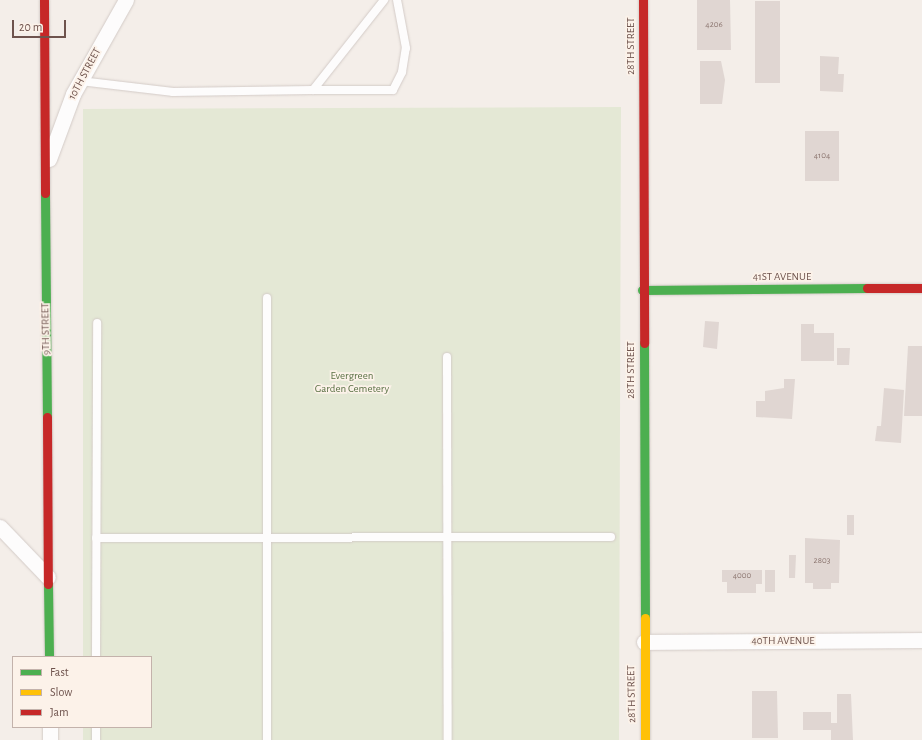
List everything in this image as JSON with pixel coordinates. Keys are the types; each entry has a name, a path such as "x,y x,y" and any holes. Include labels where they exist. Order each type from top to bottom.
{"street":[{"name":"9TH STREET","path":"44,0 44,173 49,656"},
{"name":"10TH STREET","path":"44,173 80,81 126,0"},
{"name":"28TH STREET","path":"643,0 642,290 645,740"},
{"name":"41ST AVENUE","path":"642,290 922,288"},
{"path":"0,528 48,577"},
{"name":"40TH AVENUE","path":"644,642 922,640"},
{"path":"50,728 50,740"}],"lane":[{"path":"313,90 384,0"},
{"path":"80,81 173,92 393,90 402,72 406,48 397,0"},
{"path":"267,298 267,740"},
{"path":"96,323 96,656"},
{"path":"447,357 448,740"},
{"path":"96,538 611,537"},
{"path":"96,728 96,740"}],"green space":[{"name":"Evergreen Garden Cemetery","path":"621,107 619,740 83,740 83,728 152,728 152,656 83,656 83,109"}],"building":[{"path":"697,0 730,0 731,50 697,50"},
{"path":"755,1 780,1 780,83 755,83"},
{"path":"820,56 839,57 838,74 844,74 843,92 820,91"},
{"path":"700,61 721,61 725,80 722,104 700,104"},
{"path":"805,131 839,131 839,181 805,181"},
{"path":"705,321 719,322 717,349 703,347"},
{"path":"801,324 814,324 814,333 834,333 834,361 801,361"},
{"path":"908,346 922,346 922,416 904,416"},
{"path":"837,348 850,348 849,365 837,365"},
{"path":"784,379 795,379 792,419 756,417 756,401 765,401 765,391 784,388"},
{"path":"884,388 904,390 901,443 875,441 877,426 881,426"},
{"path":"847,515 854,515 854,535 847,535"},
{"path":"805,538 840,540 839,583 831,583 831,589 813,589 813,583 805,583"},
{"path":"789,555 796,555 795,578 789,578"},
{"path":"722,570 762,570 762,584 756,584 756,593 727,593 727,582 722,582"},
{"path":"765,570 775,570 775,592 765,592"},
{"path":"752,691 777,691 778,738 752,738"},
{"path":"837,694 851,694 853,740 831,740 831,723 837,723"},
{"path":"803,712 831,712 831,730 803,730"}],"traffic: fast":[{"path":"45,193 47,417"},
{"path":"642,290 867,288"},
{"path":"644,343 645,618"},
{"path":"48,584 49,656"}],"traffic: slow":[{"path":"645,618 645,740"}],"traffic: jam":[{"path":"44,0 45,193"},
{"path":"643,0 644,343"},
{"path":"867,288 922,288"},
{"path":"47,417 48,584"}]}
